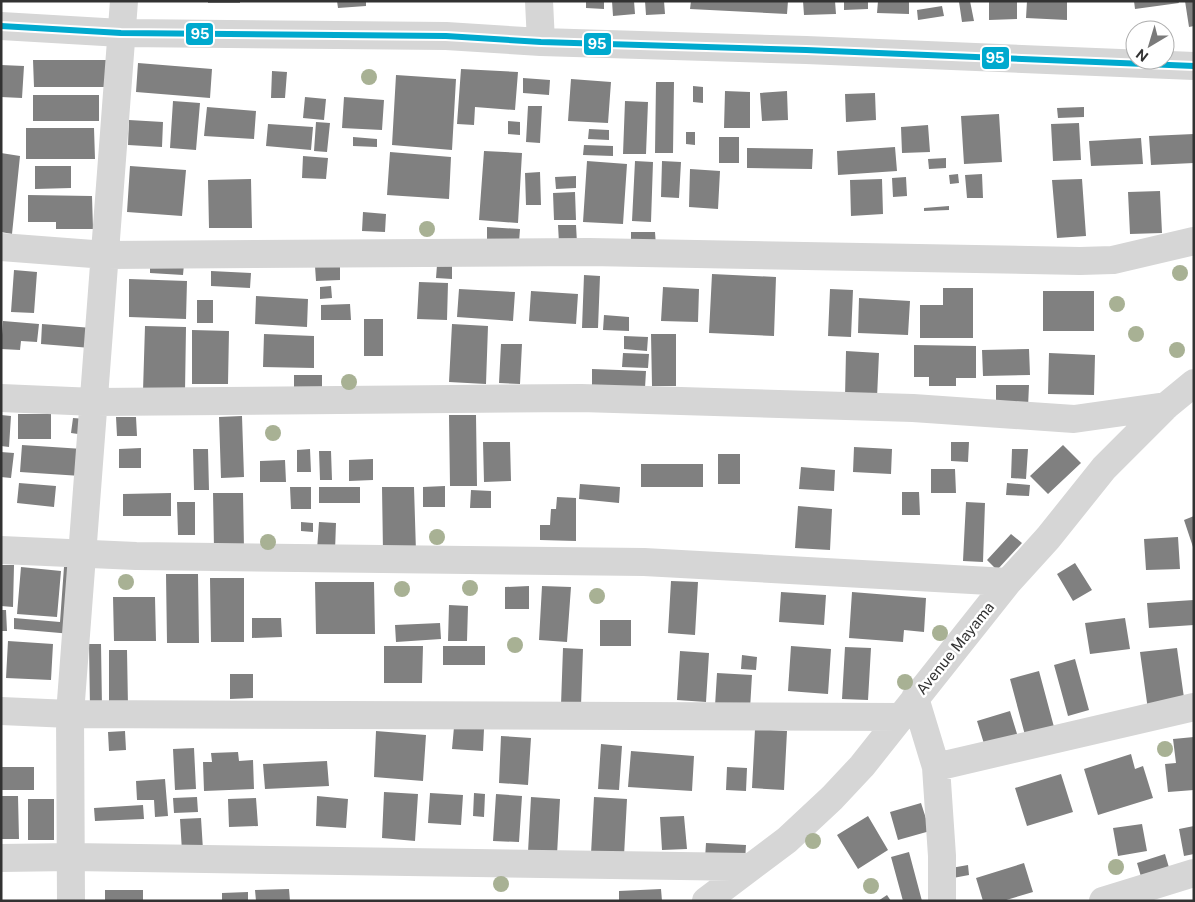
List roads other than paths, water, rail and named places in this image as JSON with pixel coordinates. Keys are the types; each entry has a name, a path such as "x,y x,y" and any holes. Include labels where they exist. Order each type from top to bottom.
{"street":[{"path":"71,901 70,714 124,1"},
{"path":"540,1 541,42"},
{"path":"1,26 121,33 446,36 541,42 806,50 1194,66"},
{"path":"1,247 106,255 589,252 1080,261 1113,260 1194,241"},
{"name":"Avenue Mayama","path":"706,901 787,840 832,798 862,766 1008,582 1048,538 1104,468 1166,406 1194,383"},
{"path":"1,398 95,402 581,398 913,408 1074,419 1166,406"},
{"path":"1,550 136,556 644,562 1008,582"},
{"path":"936,767 1194,707"},
{"path":"1,711 70,714 909,708 936,767 942,856 942,901"},
{"path":"1,858 71,857 749,867"},
{"path":"1103,901 1194,874"}]}
